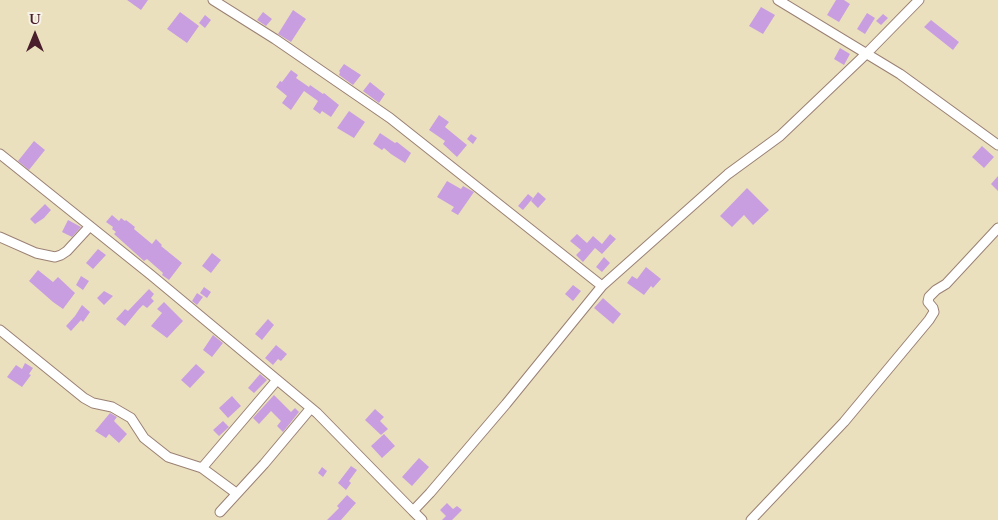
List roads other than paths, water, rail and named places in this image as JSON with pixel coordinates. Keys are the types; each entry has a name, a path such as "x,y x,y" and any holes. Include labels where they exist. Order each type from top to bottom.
{"street":[{"path":"212,0 283,45 390,118 602,286"},
{"path":"778,0 913,83 998,145"},
{"path":"413,511 487,426 602,286 728,174 780,136 866,54 919,0"},
{"path":"0,154 311,408 422,520"},
{"path":"0,237 36,253 55,257 61,256 67,251 90,226"},
{"path":"751,520 844,422 928,320 934,312 928,302 928,297 936,290 945,286 998,228"},
{"path":"0,330 84,398 108,405 131,418 144,438 168,458 202,468 236,493"},
{"path":"202,468 277,380"},
{"path":"220,512 264,464 311,408"}]}
